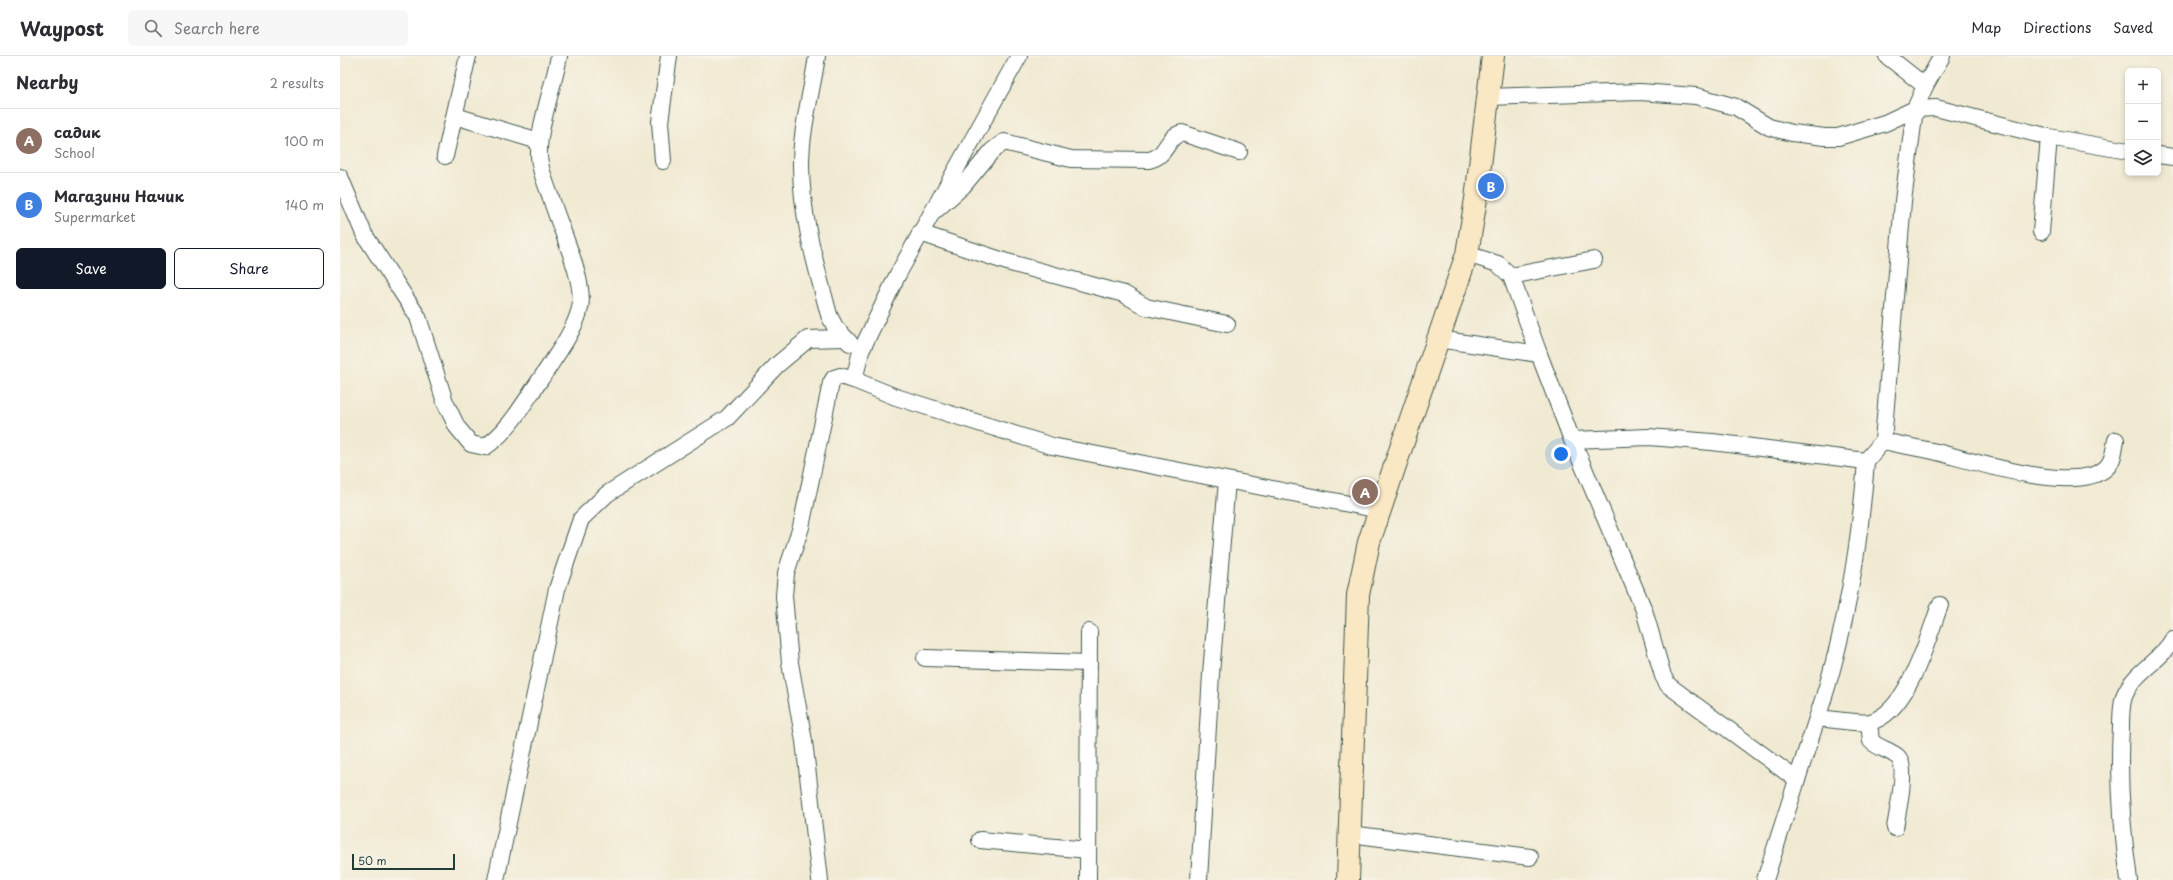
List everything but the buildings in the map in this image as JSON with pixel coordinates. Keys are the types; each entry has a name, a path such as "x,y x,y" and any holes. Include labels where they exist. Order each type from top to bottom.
{"street":[{"path":"445,156 468,56"},
{"path":"340,177 364,234 418,317 445,402 457,426 471,444 485,447 493,441 518,411 553,361 575,323 580,308 581,293 578,280 542,170 539,155 539,141 559,56"},
{"path":"664,161 660,122 669,56"},
{"path":"817,56 805,122 802,157 803,203 829,315 835,327 844,338 861,351"},
{"path":"854,380 861,351 898,274 928,217 1018,56"},
{"path":"1348,880 1358,595 1369,542 1467,254 1493,56"},
{"path":"1887,56 1925,86"},
{"path":"1765,880 1818,718 1831,672 1860,531 1866,461 1883,441 1903,201 1915,109 1925,86 1942,56"},
{"path":"1488,96 1640,92 1696,96 1736,107 1769,127 1792,133 1825,138 1838,137 1885,123 1915,109 1936,108 2049,137 2125,150"},
{"path":"455,116 539,141"},
{"path":"928,217 963,186 992,151 1004,142 1071,159 1149,160 1160,156 1173,138 1182,133 1239,152"},
{"path":"2041,232 2049,137"},
{"path":"2161,156 2173,158"},
{"path":"920,233 1007,262 1124,294 1146,307 1228,324"},
{"path":"1467,254 1498,264 1511,276 1572,440 1644,610 1663,676 1668,685 1798,780"},
{"path":"1511,276 1594,260"},
{"path":"496,880 557,589 581,519 607,494 727,418 777,365 808,339 844,338"},
{"path":"1438,339 1539,354"},
{"path":"820,880 804,741 790,663 784,596 786,573 801,527 831,383 834,378 840,376 854,380 896,397 1052,446 1227,481 1306,494 1380,510"},
{"path":"1572,440 1648,437 1712,442 1866,461"},
{"path":"1883,441 1935,452 1992,468 2058,479 2089,475 2105,469 2112,461 2116,440"},
{"path":"1199,880 1211,674 1227,481"},
{"path":"1818,718 1869,722 1887,712 1900,699 1910,683 1940,605"},
{"path":"1088,880 1089,632"},
{"path":"2130,880 2124,829 2120,750 2124,695 2131,684 2159,658 2173,639"},
{"path":"925,658 1089,663"},
{"path":"1869,722 1872,741 1898,757 1902,766 1900,802 1895,828"},
{"path":"1350,834 1530,858"},
{"path":"980,840 1088,850"}],"place":[{"name":"Магазини Начик","path":"1491,186"},
{"name":"садик","path":"1365,492"}]}
